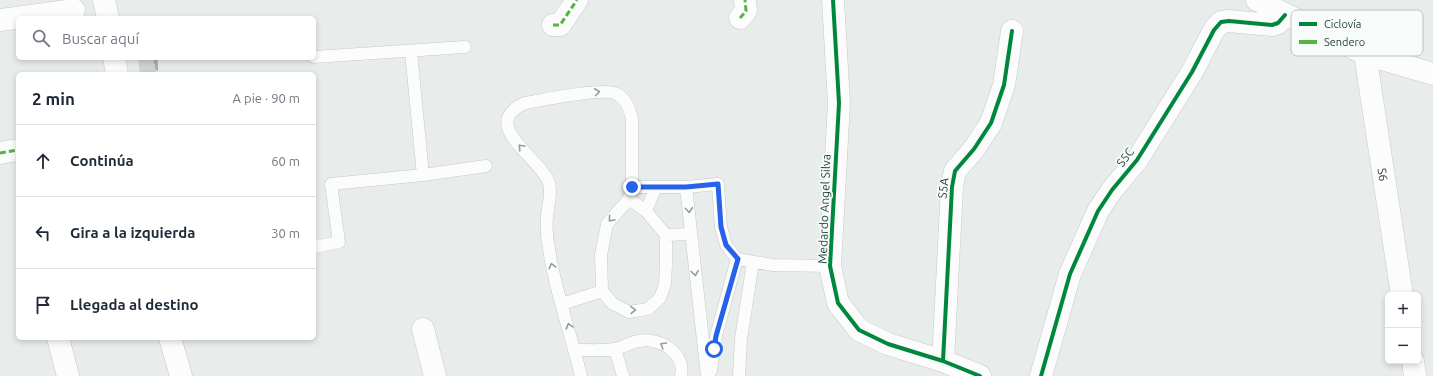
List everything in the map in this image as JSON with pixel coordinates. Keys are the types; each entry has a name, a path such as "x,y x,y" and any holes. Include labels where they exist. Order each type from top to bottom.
{"street":[{"path":"104,0 108,16"},
{"path":"553,25 560,25 577,0"},
{"name":"Medardo Angel Silva","path":"833,0 838,103 830,266 838,303 859,330 888,344 943,361 980,376"},
{"path":"1257,0 1291,18"},
{"path":"30,16 74,10"},
{"name":"S5C","path":"1041,376 1070,274 1098,211 1112,190 1137,160 1192,72 1214,30 1222,22 1228,21 1272,25 1278,23 1285,15"},
{"path":"0,20 16,18"},
{"name":"S5A","path":"943,361 952,187 955,171 974,149 991,123 1004,85 1012,31"},
{"name":"S6","path":"1365,56 1402,292"},
{"path":"1372,56 1433,74"},
{"path":"114,60 117,72"},
{"path":"0,153 16,150"},
{"path":"423,329 435,376"},
{"path":"59,340 68,376"},
{"path":"171,340 181,376"},
{"path":"1413,364 1415,376"}],"lane":[{"path":"316,57 411,52 466,47"},
{"path":"411,52 423,175"},
{"path":"581,376 550,257 547,239 547,217 550,185 544,172 511,136 507,124 510,115 518,106 525,103 602,92 616,93 624,99 630,111 632,187 629,199 607,224 601,255 602,291 613,304 628,312 648,309 660,298 665,284 666,236 646,211 629,199"},
{"path":"316,247 340,242 331,184 423,175 486,166"},
{"path":"632,187 686,187 718,184 721,227 726,245 738,259 773,265 830,266"},
{"path":"646,211 656,187"},
{"path":"686,187 690,234 709,376"},
{"path":"666,236 690,234"},
{"path":"709,376 716,336 738,259"},
{"path":"740,376 741,339 753,262"},
{"path":"562,304 602,291"},
{"path":"575,350 615,349 639,341 655,341 665,345 678,356 682,372 681,376"},
{"path":"615,349 623,376"}],"building":[{"path":"138,60 153,60 156,72 140,72"}],"marked path":[{"path":"553,25 560,25 577,0"},
{"path":"740,18 746,11 745,0"},
{"path":"0,153 16,150"}],"cycle path":[{"path":"833,0 839,103 830,266 838,303 859,330 888,344 943,361 980,376"},
{"path":"1041,376 1070,274 1098,211 1112,190 1137,160 1192,72 1214,30 1221,22 1229,21 1272,25 1278,23 1285,15"},
{"path":"943,361 952,187 955,171 974,149 991,123 1004,85 1012,31"}],"route":[{"path":"632,187 686,187 718,184 721,227 726,245 738,259 716,336 714,349"}]}
